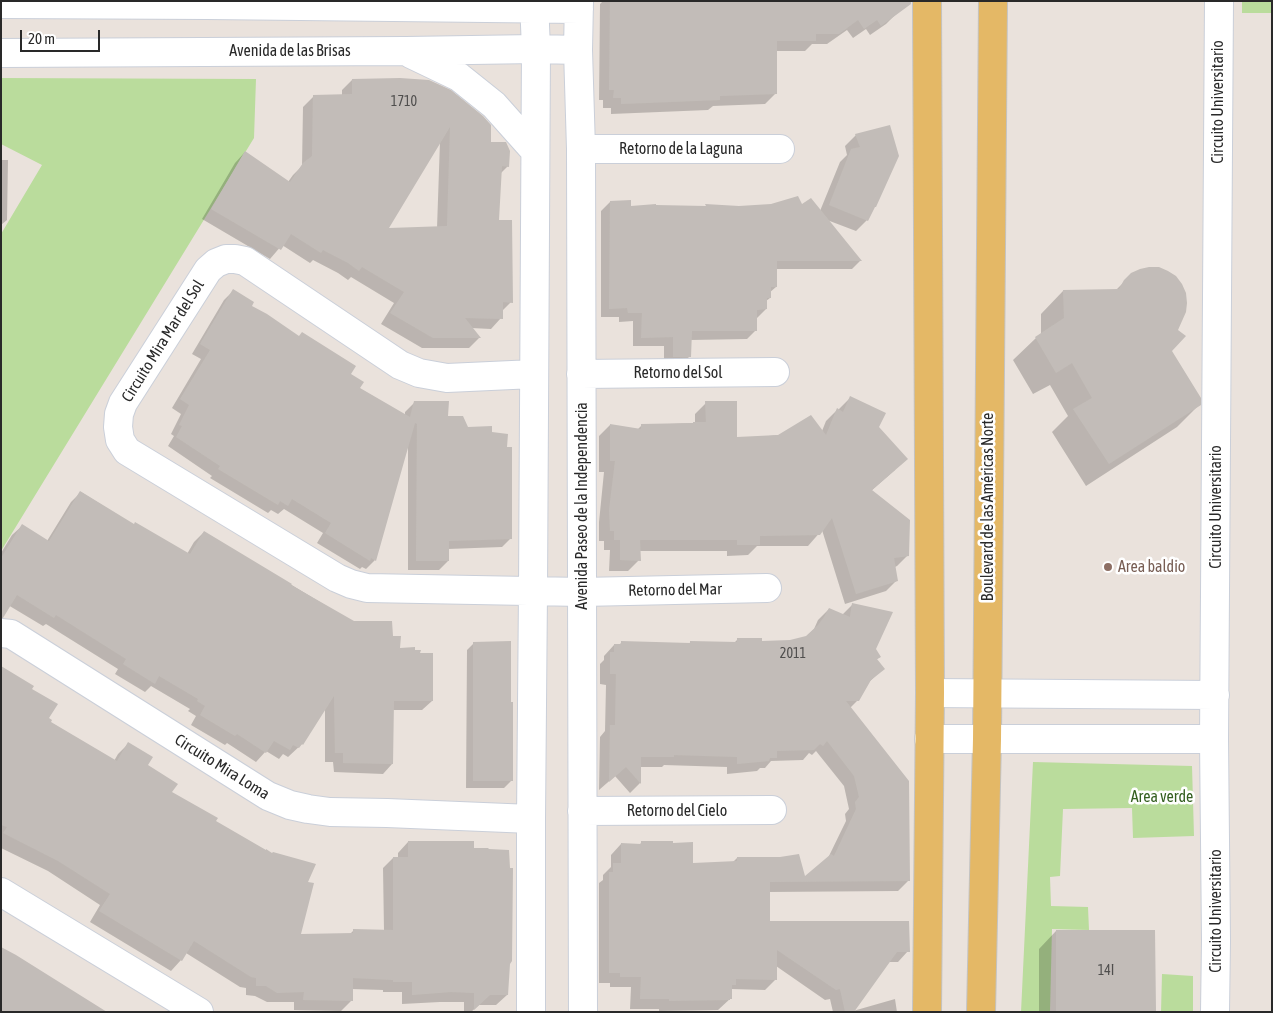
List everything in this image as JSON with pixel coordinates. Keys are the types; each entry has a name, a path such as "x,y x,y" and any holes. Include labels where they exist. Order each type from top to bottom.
{"main road":[{"path":"927,1 930,693 927,1012"},
{"name":"Boulevard de las Américas Norte","path":"981,1012 987,739 993,1"}],"street":[{"name":"Circuito Universitario","path":"1215,1012 1214,739 1219,1"},
{"path":"1,4 579,5"},
{"path":"531,1012 530,818 536,49 534,5"},
{"name":"Avenida Paseo de la Independencia","path":"579,5 578,50 581,149 582,1012"},
{"name":"Avenida de las Brisas","path":"1,53 578,50"},
{"path":"406,51 459,77 494,105 535,151"},
{"name":"Retorno de la Laguna","path":"581,149 780,149"},
{"name":"Circuito Mira Mar del Sol","path":"534,374 447,378 419,374 400,365 245,262 236,259 226,259 216,263 208,270 123,403 119,414 118,427 120,440 127,451 336,578 351,584 367,588 582,592"},
{"name":"Retorno del Sol","path":"581,374 775,372"},
{"name":"Retorno del Mar","path":"582,592 767,588"},
{"name":"Circuito Mira Loma","path":"1,633 11,634 268,796 283,802 308,809 330,812 387,812 530,818"},
{"path":"930,693 1215,695"},
{"path":"929,739 1214,739"},
{"name":"Retorno del Cielo","path":"582,811 772,810"},
{"path":"1,892 199,1012"}],"green space":[{"path":"1242,1 1272,1 1272,13 1242,13"},
{"path":"1,78 256,79 254,138 1,551 1,234 42,165 1,144"},
{"name":"Area verde","path":"1033,762 1192,766 1194,836 1133,838 1132,808 1063,809 1060,876 1050,877 1051,906 1088,907 1089,930 1052,929 1050,1012 1021,1012"},
{"path":"1162,974 1193,976 1193,1012 1161,1012"}],"building":[{"path":"610,1 911,1 911,4 881,26 877,20 864,29 858,20 839,34 816,34 816,41 777,41 777,94 720,96 720,100 621,104 621,98 613,98 614,90 609,90"},
{"path":"400,78 429,80 451,90 483,116 491,125 491,142 506,142 510,151 509,167 502,166 499,220 512,220 513,303 503,302 503,319 465,318 481,338 433,338 390,313 404,292 362,267 359,271 323,250 321,253 291,234 281,250 211,209 245,151 290,182 303,163 312,156 313,95 352,94 352,79","holes":["450,127 447,226 389,228"]},
{"path":"890,125 899,156 868,221 829,205 851,149 860,147 855,134"},
{"path":"798,196 802,204 811,198 862,261 777,261 777,287 771,287 771,298 767,298 767,309 757,310 757,331 692,331 691,357 673,357 673,337 641,338 642,313 628,313 627,308 609,309 610,201 631,200 631,206 656,204 706,206 705,204 739,206 771,204"},
{"path":"1149,267 1159,267 1176,276 1186,293 1186,312 1178,330 1186,336 1172,351 1201,398 1201,405 1109,464 1073,409 1092,398 1072,363 1056,373 1035,337 1064,318 1063,290 1119,289 1131,273"},
{"path":"233,289 254,302 252,306 299,336 302,332 356,366 351,374 364,382 360,388 410,417 414,401 449,401 448,416 463,416 468,427 492,426 492,432 508,434 507,447 512,447 512,539 449,541 449,561 416,561 417,424 415,423 376,561 371,558 370,561 325,533 331,523 292,499 288,506 280,501 278,505 218,469 220,466 176,437 182,426 179,425 189,405 180,399 210,350 200,344"},
{"path":"850,396 886,413 879,427 908,459 872,490 910,520 909,556 894,558 898,581 856,594 832,518 820,535 760,536 760,545 737,545 737,540 640,540 641,561 620,560 620,540 614,540 614,531 610,531 609,510 615,461 610,461 610,424 641,429 641,424 706,422 705,401 737,401 737,437 778,435 811,415 826,435 837,408 843,412"},
{"path":"80,491 134,524 135,522 190,554 204,531 291,585 354,621 392,621 393,636 401,636 400,648 415,647 415,650 421,650 420,653 433,653 433,701 394,701 393,764 343,763 343,753 335,753 334,696 303,745 299,748 293,745 290,750 274,741 266,753 237,734 235,736 200,715 205,706 197,701 198,699 159,676 155,684 123,664 126,659 56,615 54,618 17,595 3,618 1,618 1,558 22,524 49,541"},
{"path":"852,603 893,612 876,649 881,657 877,659 885,669 871,680 859,701 846,701 909,781 910,881 770,882 770,921 909,921 910,952 897,952 854,1012 845,1012 840,989 836,990 777,950 777,980 736,979 736,985 732,985 732,999 730,1000 669,1001 669,999 640,999 641,977 620,977 620,973 609,973 609,872 613,872 613,863 621,863 621,843 641,844 641,841 693,842 693,863 737,861 737,857 780,857 799,854 805,876 831,854 834,856 856,809 855,802 859,797 854,776 827,741 823,746 820,744 814,750 777,751 777,758 770,758 769,761 737,764 737,757 674,755 674,757 641,757 641,784 626,767 609,782 610,725 615,725 616,674 610,674 610,652 614,652 614,644 621,644 621,641 737,642 737,638 762,638 762,641 790,640 806,636 818,625 829,608 850,617"},
{"path":"511,641 513,781 473,781 473,642"},
{"path":"1,666 34,686 32,689 58,704 49,718 52,720 51,722 117,761 128,742 153,757 148,765 178,784 172,792 218,818 216,821 272,853 316,864 308,882 314,883 301,934 353,933 353,929 393,930 393,857 408,857 408,841 474,841 474,848 509,850 510,868 513,868 512,961 510,964 508,995 490,995 474,1010 474,993 451,992 412,995 412,982 353,978 353,1001 303,1000 304,992 277,993 266,986 256,986 256,978 251,977 194,941 182,961 99,911 110,894 58,861 3,833 7,827 1,825"},
{"path":"1056,930 1155,930 1156,1011 1056,1012"},
{"path":"1,947 16,955 107,1012 1,1012"}],"place":[{"name":"Area baldio","path":"1108,567"}]}
